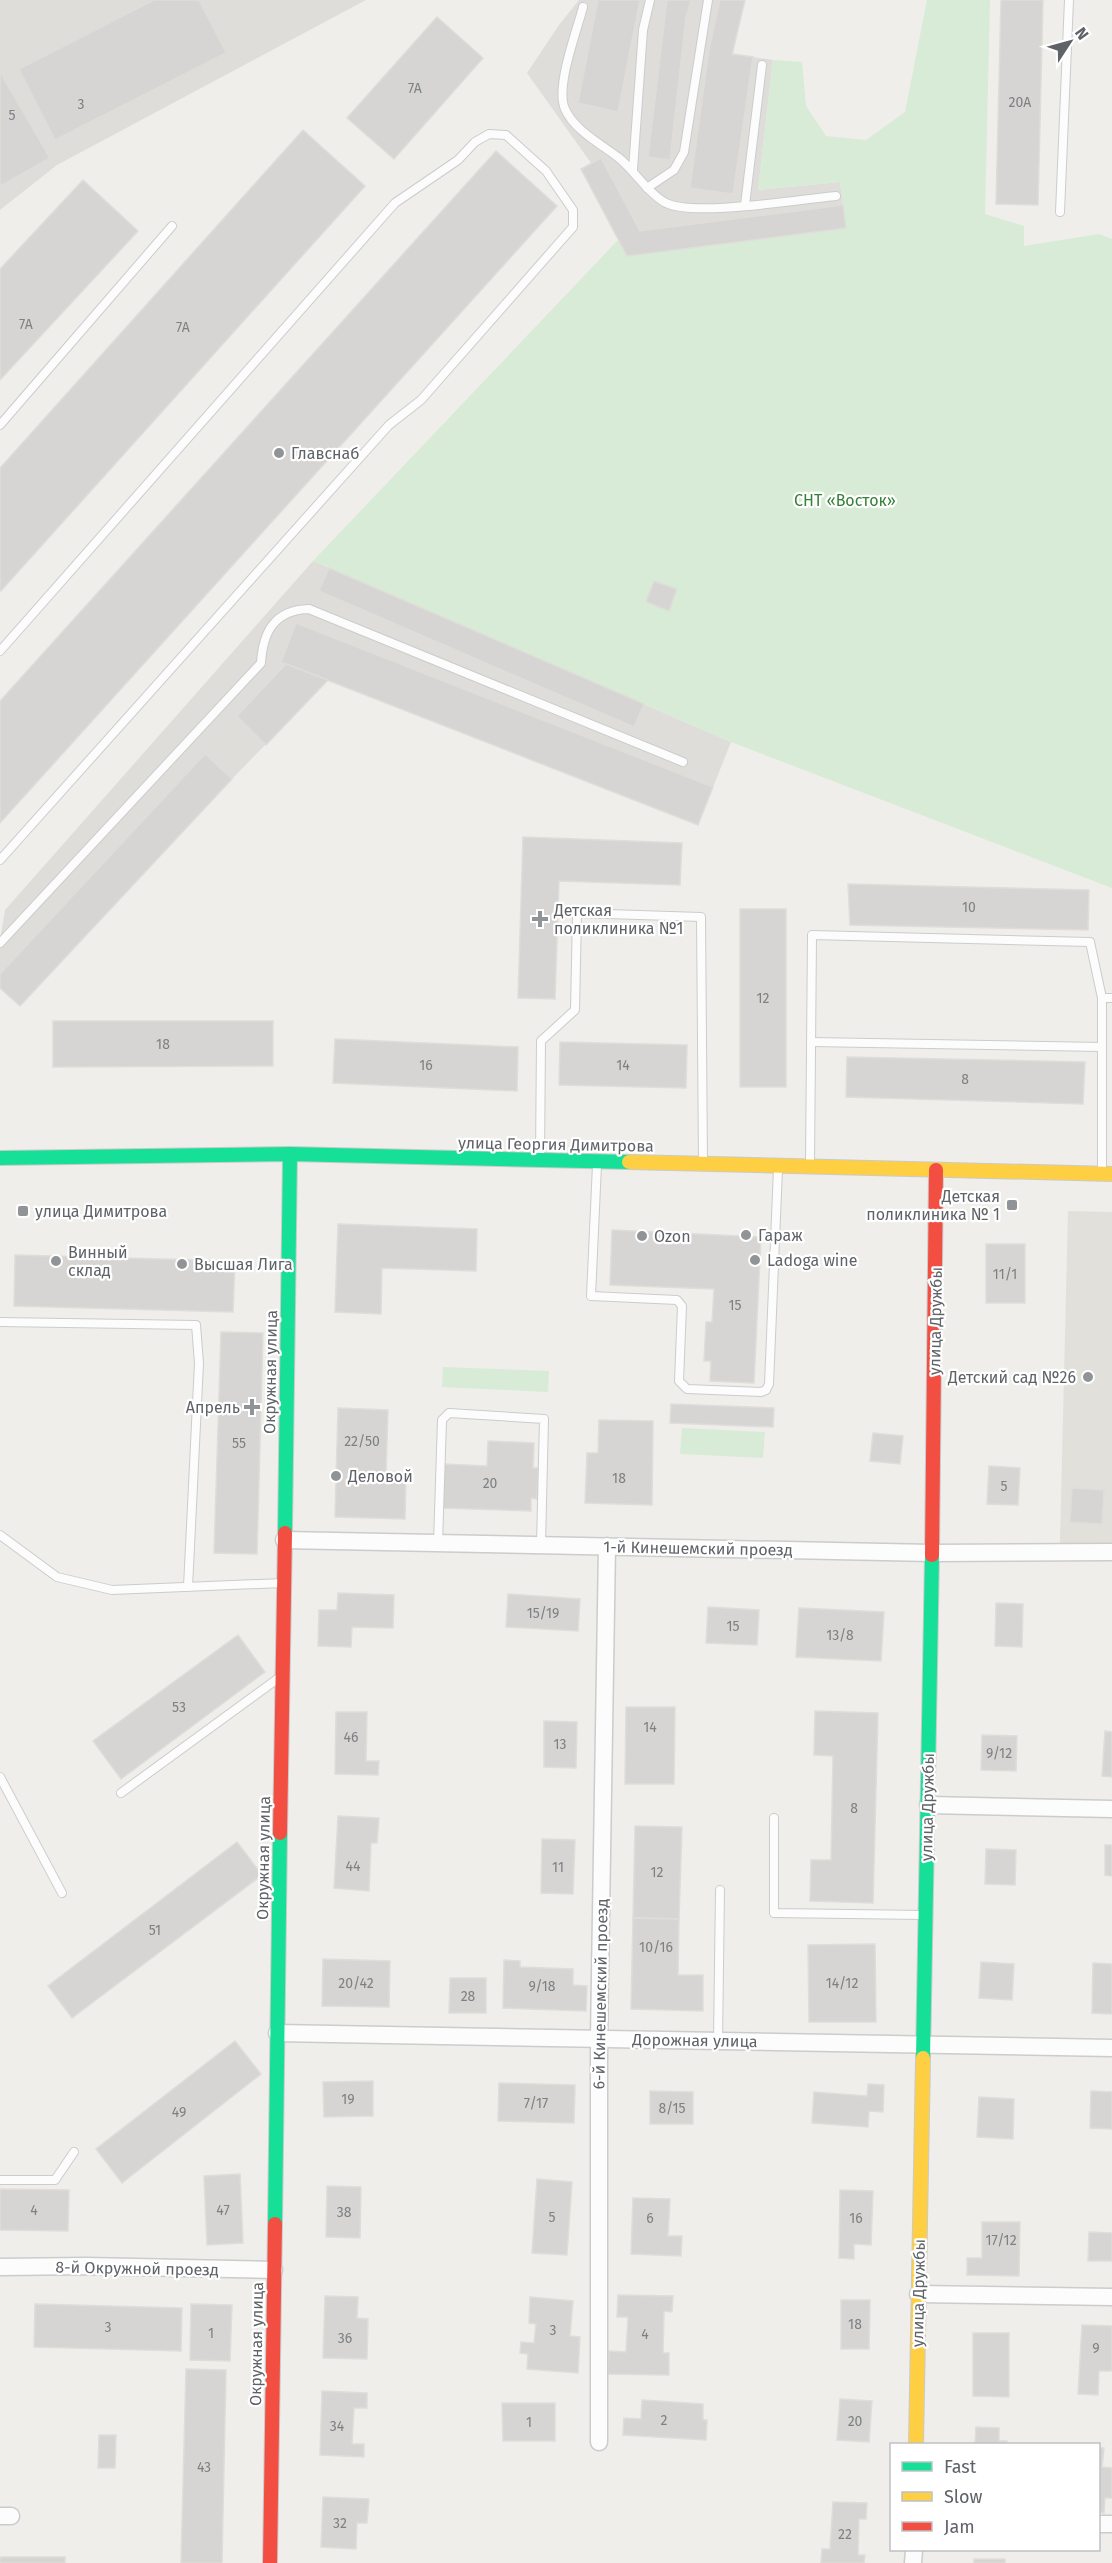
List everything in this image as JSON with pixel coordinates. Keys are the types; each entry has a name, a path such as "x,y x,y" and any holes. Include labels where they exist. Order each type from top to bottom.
{"street":[{"name":"улица Георгия Димитрова","path":"0,1158 290,1154 1107,1174"},
{"name":"Окружная улица","path":"270,2563 290,1154"},
{"name":"улица Дружбы","path":"916,2443 921,2045 932,1553 936,1170"},
{"name":"1-й Кинешемский проезд","path":"284,1540 932,1553 1112,1552"},
{"name":"6-й Кинешемский проезд","path":"599,2442 599,2037 607,1546"},
{"path":"928,1804 1112,1809"},
{"name":"Дорожная улица","path":"277,2033 1112,2048"},
{"name":"8-й Окружной проезд","path":"0,2267 86,2266 274,2270"},
{"path":"918,2294 1112,2297"}],"lane":[{"path":"633,169 643,30 651,0"},
{"path":"647,188 674,170 684,152 708,0"},
{"path":"1060,212 1069,0"},
{"path":"583,7 562,90 564,108 577,125 633,169 647,188 666,203 690,208 836,196"},
{"path":"745,205 762,65"},
{"path":"0,651 395,203 458,160 475,142 489,134 506,135 546,171 573,210 573,227 421,400 389,424 0,860"},
{"path":"0,425 172,226"},
{"path":"0,943 261,663 262,647 272,623 291,609 309,609 683,762"},
{"path":"540,1160 541,1041 575,1010 578,913 701,917 703,1164"},
{"path":"810,1167 812,935 1090,942 1102,998 1107,1174"},
{"path":"1102,998 1112,998"},
{"path":"811,1042 1102,1047"},
{"path":"597,1161 591,1296 677,1300 682,1306 679,1381 681,1386 687,1389 761,1392 766,1390 768,1384 778,1166"},
{"path":"0,1322 196,1325 199,1363 188,1587"},
{"path":"438,1543 442,1420 449,1413 544,1419 541,1545"},
{"path":"0,1535 57,1577 112,1590 284,1583"},
{"path":"121,1793 282,1675"},
{"path":"0,1777 62,1893"},
{"path":"774,1818 774,1913 925,1916"},
{"path":"718,2040 720,1890"},
{"path":"0,2180 55,2180 74,2152"}],"shaded area":[{"path":"0,0 366,0 57,165 0,210"},
{"path":"579,0 745,0 733,54 773,60 758,190 840,182 846,228 627,256 581,169 591,163 527,73"},
{"path":"313,561 731,742 698,825 328,680 20,1006 0,988 0,940 5,910"},
{"name":"Детский сад №26","path":"1068,1211 1112,1212 1112,1543 1060,1543"}],"green space":[{"name":"СНТ «Восток»","path":"927,0 990,0 985,214 1024,226 1024,246 1099,234 1112,239 1112,888 731,742 313,561 618,240 627,256 846,228 840,182 758,190 773,60 802,62 806,106 826,136 866,140 905,112"},
{"path":"443,1367 549,1371 548,1392 442,1387"},
{"path":"682,1428 765,1432 763,1458 680,1454"}],"building":[{"path":"154,0 199,0 226,53 55,140 19,69"},
{"path":"598,0 640,0 618,112 578,103"},
{"path":"667,0 691,0 686,17 670,160 648,157"},
{"path":"720,0 745,0 732,54 753,57 733,194 690,188 709,50"},
{"path":"1001,0 1043,0 1038,205 996,204"},
{"path":"437,17 483,58 394,159 347,118"},
{"path":"0,72 50,158 0,186"},
{"path":"303,130 365,186 0,592 0,468"},
{"name":"Главснаб","path":"496,151 557,206 0,823 0,701"},
{"path":"601,158 640,231 843,205 846,228 627,256 581,169"},
{"path":"83,180 138,231 0,380 0,269"},
{"path":"329,568 644,704 634,727 319,591"},
{"path":"654,581 677,589 669,611 646,602"},
{"path":"296,623 713,787 698,825 281,662"},
{"path":"286,664 328,680 266,745 237,716"},
{"path":"205,754 232,779 20,1006 0,988 0,974"},
{"path":"523,837 682,843 680,885 559,881 555,999 518,998"},
{"path":"848,884 1089,890 1088,930 850,925"},
{"path":"740,909 786,909 786,1087 740,1087"},
{"path":"53,1021 273,1021 273,1066 53,1067"},
{"path":"335,1039 518,1047 517,1091 333,1083"},
{"path":"560,1042 687,1045 686,1088 559,1085"},
{"path":"847,1057 1085,1062 1083,1104 846,1097"},
{"path":"338,1224 477,1229 476,1271 382,1268 381,1314 335,1312"},
{"path":"612,1230 761,1237 754,1383 710,1381 711,1361 704,1361 706,1322 712,1322 714,1289 610,1285"},
{"path":"986,1244 1025,1244 1025,1303 986,1303"},
{"path":"15,1255 235,1261 233,1312 14,1306"},
{"path":"221,1332 263,1333 257,1554 214,1553"},
{"path":"671,1404 774,1408 773,1427 670,1423"},
{"path":"338,1408 388,1410 386,1472 406,1473 405,1519 335,1517"},
{"path":"599,1420 653,1421 652,1505 585,1503 587,1453 598,1453"},
{"path":"873,1433 903,1436 900,1464 870,1461"},
{"path":"488,1441 534,1443 533,1468 538,1468 537,1499 531,1498 531,1511 442,1508 444,1464 487,1466"},
{"path":"989,1466 1020,1468 1018,1505 987,1504"},
{"path":"1072,1488 1104,1490 1102,1524 1070,1522"},
{"path":"338,1593 394,1595 393,1628 352,1627 351,1647 318,1646 319,1610 337,1610"},
{"path":"508,1594 580,1599 578,1631 506,1627"},
{"path":"996,1603 1023,1604 1022,1647 995,1646"},
{"path":"708,1607 759,1610 757,1645 706,1643"},
{"path":"799,1608 884,1612 881,1661 796,1657"},
{"path":"238,1635 265,1672 121,1779 93,1741"},
{"path":"626,1707 675,1707 674,1784 625,1784"},
{"path":"815,1711 878,1713 873,1903 810,1901 811,1860 831,1860 833,1756 814,1755"},
{"path":"336,1712 367,1712 366,1761 379,1761 378,1775 335,1774"},
{"path":"544,1721 577,1722 576,1768 544,1767"},
{"path":"1105,1731 1112,1732 1112,1777 1102,1776"},
{"path":"982,1735 1017,1736 1016,1771 981,1770"},
{"path":"338,1816 379,1818 377,1843 371,1843 369,1891 334,1888"},
{"path":"635,1826 682,1827 679,1919 633,1918"},
{"path":"542,1839 575,1840 573,1894 541,1893"},
{"path":"237,1842 262,1875 72,2018 48,1986"},
{"path":"1105,1845 1112,1845 1112,1876 1105,1875"},
{"path":"986,1849 1016,1850 1015,1885 985,1884"},
{"path":"633,1918 679,1919 678,1975 703,1975 703,2011 631,2009"},
{"path":"875,1944 876,2022 809,2022 808,1945"},
{"path":"323,1959 390,1961 389,2007 322,2006"},
{"path":"504,1960 520,1961 520,1967 573,1969 573,1985 587,1986 586,2011 503,2008"},
{"path":"981,1962 1014,1964 1012,2000 979,1998"},
{"path":"1093,1963 1112,1964 1112,2014 1092,2013"},
{"path":"450,1978 486,1978 486,2013 449,2013"},
{"path":"235,2041 261,2074 122,2183 96,2149"},
{"path":"373,2081 373,2116 324,2117 323,2082"},
{"path":"499,2083 575,2085 574,2123 498,2121"},
{"path":"868,2084 884,2085 883,2112 869,2111 868,2127 812,2123 814,2092 867,2096"},
{"path":"650,2091 693,2092 693,2124 650,2124"},
{"path":"1091,2091 1112,2092 1112,2129 1090,2128"},
{"path":"979,2097 1014,2099 1013,2139 977,2137"},
{"path":"240,2174 243,2243 207,2245 204,2176"},
{"path":"537,2179 572,2182 567,2255 532,2253"},
{"path":"327,2186 361,2187 360,2238 326,2237"},
{"path":"0,2189 69,2190 68,2231 0,2230"},
{"path":"840,2190 873,2191 871,2245 854,2244 854,2259 839,2258"},
{"path":"633,2198 670,2199 668,2236 682,2236 681,2256 631,2254"},
{"path":"982,2222 1020,2222 1019,2276 967,2275 967,2258 982,2258"},
{"path":"1089,2232 1112,2233 1112,2261 1088,2261"},
{"path":"618,2295 673,2296 672,2312 664,2311 663,2353 669,2353 669,2375 608,2374 609,2351 626,2352 628,2317 617,2317"},
{"path":"325,2296 358,2297 357,2318 368,2319 367,2359 323,2358"},
{"path":"530,2297 573,2301 570,2336 580,2337 578,2373 527,2369 528,2354 520,2353 521,2342 534,2343 536,2324 529,2323"},
{"path":"841,2300 870,2300 869,2349 841,2349"},
{"path":"35,2304 182,2308 181,2351 34,2347"},
{"path":"191,2304 232,2305 230,2361 190,2360"},
{"path":"1082,2325 1112,2326 1112,2371 1099,2371 1098,2395 1078,2394"},
{"path":"973,2333 1009,2333 1009,2397 973,2396"},
{"path":"186,2369 226,2370 222,2563 181,2563"},
{"path":"322,2391 367,2393 367,2408 354,2408 352,2444 364,2444 364,2457 320,2455"},
{"path":"840,2399 872,2401 869,2442 837,2440"},
{"path":"642,2400 703,2404 703,2420 707,2420 706,2440 623,2435 624,2418 641,2419"},
{"path":"502,2403 555,2403 555,2441 503,2441"},
{"path":"976,2427 999,2428 999,2441 1007,2441 1007,2443 975,2443"},
{"path":"99,2435 116,2435 115,2468 98,2468"},
{"path":"1100,2448 1104,2448 1102,2467 1112,2468 1112,2498 1105,2498 1104,2513 1100,2512"},
{"path":"323,2497 369,2499 367,2523 357,2523 356,2549 321,2547"},
{"path":"833,2502 867,2503 866,2519 859,2519 858,2555 865,2555 864,2563 821,2563 822,2549 830,2549"},
{"path":"0,2557 65,2557 65,2563 0,2563"},
{"path":"974,2559 1005,2559 1005,2563 974,2563"}],"traffic: fast":[{"path":"0,1158 290,1154 629,1162"},
{"path":"285,1533 290,1154"},
{"path":"923,2058 932,1555"},
{"path":"275,2224 280,1833"}],"traffic: slow":[{"path":"629,1162 1112,1174"},
{"path":"916,2443 923,2058"}],"traffic: jam":[{"path":"932,1555 936,1170"},
{"path":"280,1833 285,1533"},
{"path":"270,2563 275,2224"}],"place":[{"name":"Главснаб","path":"279,453"},
{"name":"Детская поликлиника №1","path":"540,919"},
{"name":"Детская поликлиника № 1","path":"1012,1205"},
{"name":"улица Димитрова","path":"23,1211"},
{"name":"Гараж","path":"746,1235"},
{"name":"Ozon","path":"642,1236"},
{"name":"Ladoga wine","path":"755,1260"},
{"name":"Винный склад","path":"56,1261"},
{"name":"Высшая Лига","path":"182,1264"},
{"name":"Детский сад №26","path":"1088,1377"},
{"name":"Апрель","path":"252,1407"},
{"name":"Деловой","path":"336,1476"}]}
